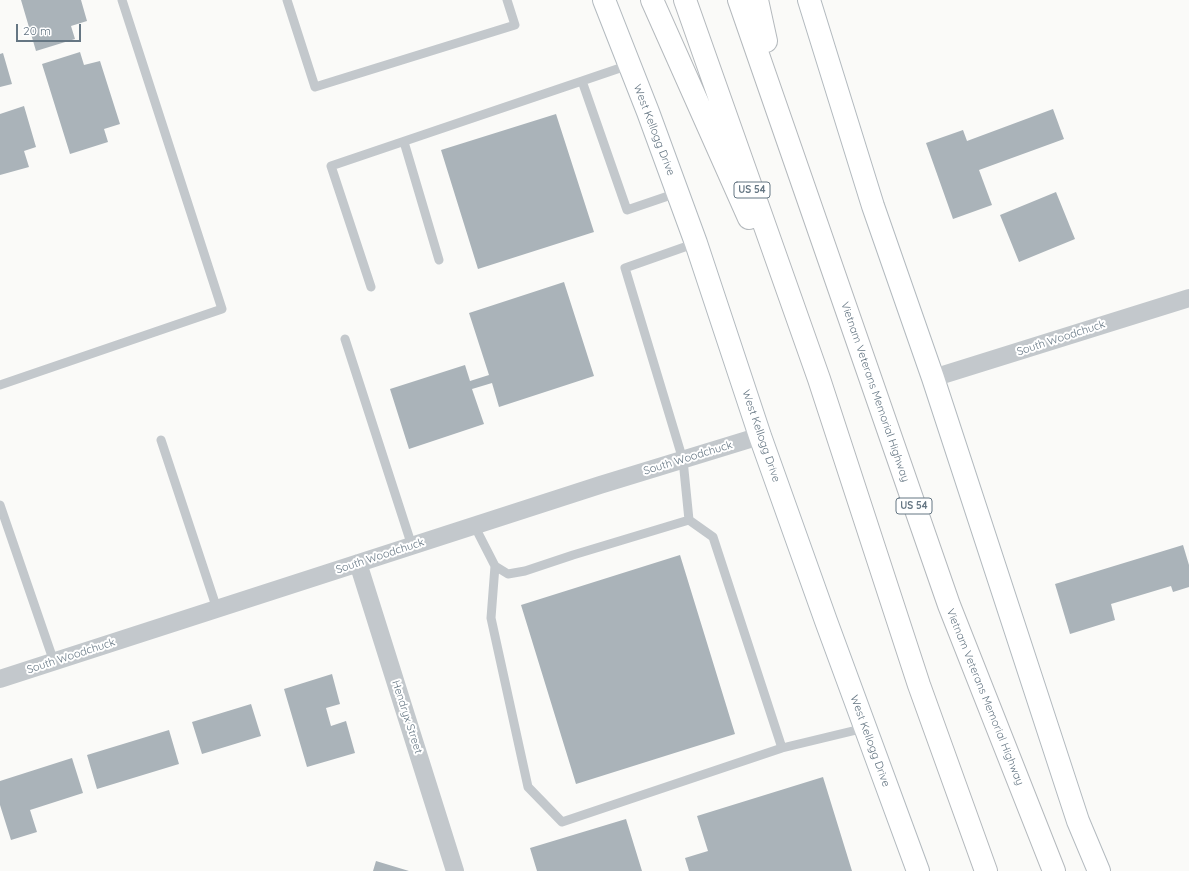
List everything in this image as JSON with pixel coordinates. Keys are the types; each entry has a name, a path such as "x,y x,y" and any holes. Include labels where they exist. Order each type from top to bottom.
{"main road":[{"name":"West Kellogg Drive","path":"604,0 648,112 696,243 760,436 918,871"},
{"path":"652,0 819,379"},
{"name":"US 54","path":"685,0 819,379 919,686 986,871"},
{"name":"Vietnam Veterans Memorial Highway","path":"739,0 948,605 1054,871"},
{"path":"757,0 786,136"},
{"path":"809,0 873,206 933,378 1078,821 1099,871"}],"street":[{"name":"South Woodchuck","path":"933,378 1189,298"},
{"name":"South Woodchuck","path":"0,679 600,484 760,436"},
{"name":"Hendryx Street","path":"358,563 456,871"}],"lane":[{"path":"0,385 222,309 122,0"},
{"path":"288,0 315,87 515,25 507,0"},
{"path":"371,287 331,166 629,65"},
{"path":"582,81 627,210 677,193"},
{"path":"404,142 439,260"},
{"path":"696,243 625,268 684,460 689,520 713,537 782,748"},
{"path":"345,339 412,546"},
{"path":"161,440 217,609"},
{"path":"0,505 54,662"},
{"path":"474,526 495,566 508,574 526,571 573,555 689,520"},
{"path":"495,566 491,618 528,787 562,822 782,748 865,728"}],"building":[{"path":"21,0 81,0 87,21 71,26 75,39 36,51"},
{"path":"80,52 84,65 100,61 120,124 104,129 108,142 70,154 42,64"},
{"path":"3,53 12,84 0,87 0,54"},
{"path":"24,106 36,147 24,151 29,167 0,175 0,114"},
{"path":"1053,109 1064,139 979,170 992,205 953,219 926,143 963,130 967,141"},
{"path":"556,114 594,232 478,269 441,150"},
{"path":"1056,192 1075,239 1019,262 1000,215"},
{"path":"564,282 594,376 499,407 492,383 472,389 484,424 409,449 390,389 465,365 470,381 489,375 469,313"},
{"path":"1183,545 1189,565 1189,587 1173,592 1171,586 1111,604 1115,620 1070,634 1055,584"},
{"path":"680,555 735,734 576,784 521,605"},
{"path":"332,674 340,704 326,708 331,726 346,721 355,753 307,767 284,689"},
{"path":"251,704 261,736 202,754 192,722"},
{"path":"169,730 179,764 97,789 87,755"},
{"path":"72,758 83,793 30,810 37,832 11,840 0,805 0,781"},
{"path":"823,777 852,871 689,871 685,858 708,851 697,816"},
{"path":"626,819 642,871 537,871 530,848"},
{"path":"376,861 409,871 373,871"}]}
